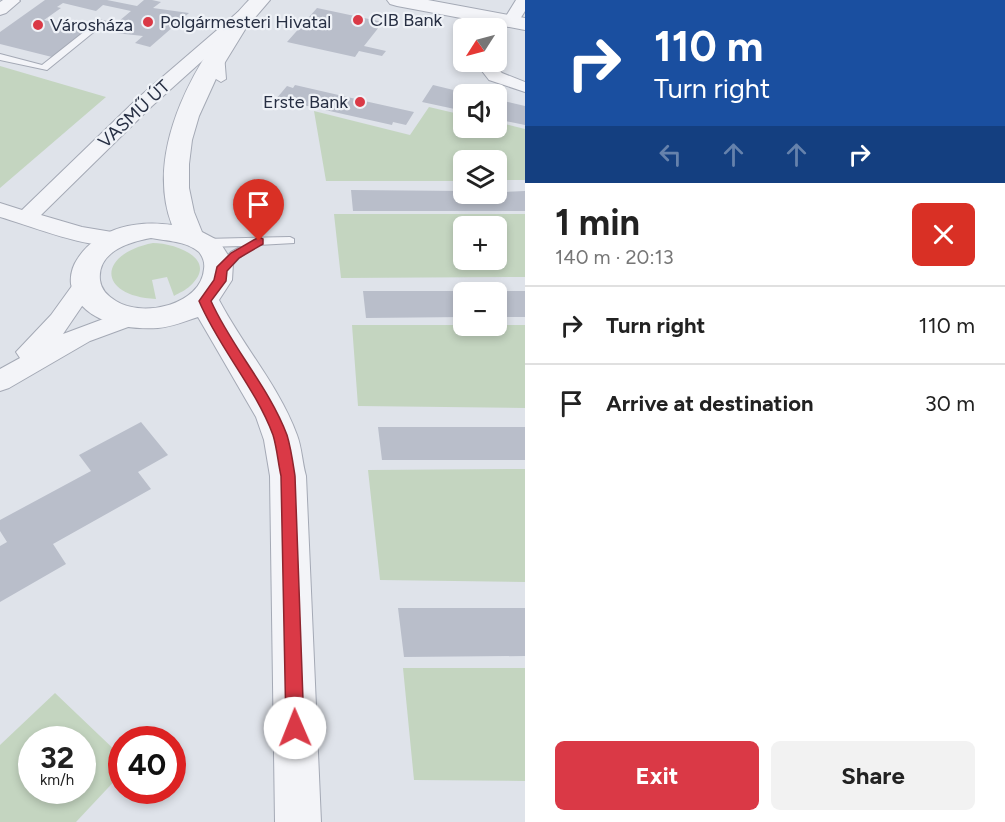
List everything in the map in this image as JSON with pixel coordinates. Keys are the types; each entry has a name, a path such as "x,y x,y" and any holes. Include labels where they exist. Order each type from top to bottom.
{"street":[{"path":"0,10 12,2 6,0"},
{"path":"397,0 509,24 524,0"},
{"name":"VASMŰ ÚT","path":"197,239 180,217 175,174 186,118 202,81 253,7"},
{"name":"VASMŰ ÚT","path":"26,218 145,102 253,7"},
{"path":"489,72 498,79 525,87"},
{"name":"VASMŰ ÚT","path":"124,236 149,217 175,174"},
{"path":"0,210 80,234 124,236 161,230 197,239 218,256 221,270 220,281 205,301 177,315 160,318 130,317 103,307 90,295 87,274 59,234 26,218"},
{"path":"0,376 41,343 71,307 98,251 124,236"},
{"path":"205,301 216,326 265,403 280,436 288,476 298,822"},
{"path":"0,381 81,335 130,317"},
{"path":"160,318 192,335 248,374"}],"lane":[{"path":"0,57 44,68 102,21"},
{"path":"220,54 221,79"},
{"path":"197,239 290,241"},
{"path":"221,270 235,255 259,241"}],"green space":[{"path":"0,66 106,97 0,188"},
{"path":"429,107 453,113 453,138 507,138 507,124 525,129 525,180 507,180 507,150 453,150 453,181 326,181 314,111 410,135"},
{"path":"334,214 525,214 525,277 341,278"},
{"path":"153,243 182,249 191,254 200,268 198,276 188,287 174,296 167,277 152,280 156,299 123,291 114,283 111,274 114,265 122,256 135,248"},
{"path":"352,325 453,325 453,336 507,336 507,325 525,325 525,408 358,406"},
{"path":"525,469 525,582 380,580 368,470"},
{"path":"403,668 525,668 525,781 414,780"},
{"path":"55,693 90,726 20,726"},
{"path":"18,728 18,804 93,804 76,822 0,822 0,745"},
{"path":"96,732 108,744 108,788 96,801"}],"building":[{"name":"Városháza","path":"45,0 107,0 137,6 144,0 152,0 161,2 153,8 189,13 150,47 135,43 143,36 106,32 131,11 103,5 96,11 63,3 57,7 61,8 44,20 86,30 52,57 0,44 0,32"},
{"path":"317,8 383,22 364,46 386,51 382,56 359,51 355,57 287,42"},
{"path":"295,85 414,112 406,125 393,122 392,125 276,99 287,86 293,88"},
{"path":"433,85 453,90 453,109 422,102"},
{"path":"507,102 525,106 525,125 507,121"},
{"path":"351,190 453,191 453,204 507,204 507,192 525,191 525,211 353,211"},
{"path":"363,291 453,291 453,317 366,318"},
{"path":"507,291 525,291 525,317 507,317"},
{"path":"141,422 168,455 138,472 151,489 53,544 66,564 0,602 0,546 7,542 0,531 0,520 91,471 79,455"},
{"path":"378,427 525,427 525,460 382,460"},
{"path":"398,608 525,608 525,656 404,657"}],"place":[{"name":"CIB Bank","path":"358,20"},
{"name":"Polgármesteri Hivatal","path":"148,22"},
{"name":"Városháza","path":"38,25"},
{"name":"Erste Bank","path":"360,102"}],"route":[{"path":"259,241 235,255 221,270 220,281 205,301 216,326 265,403 280,436 288,476 295,728"}]}
